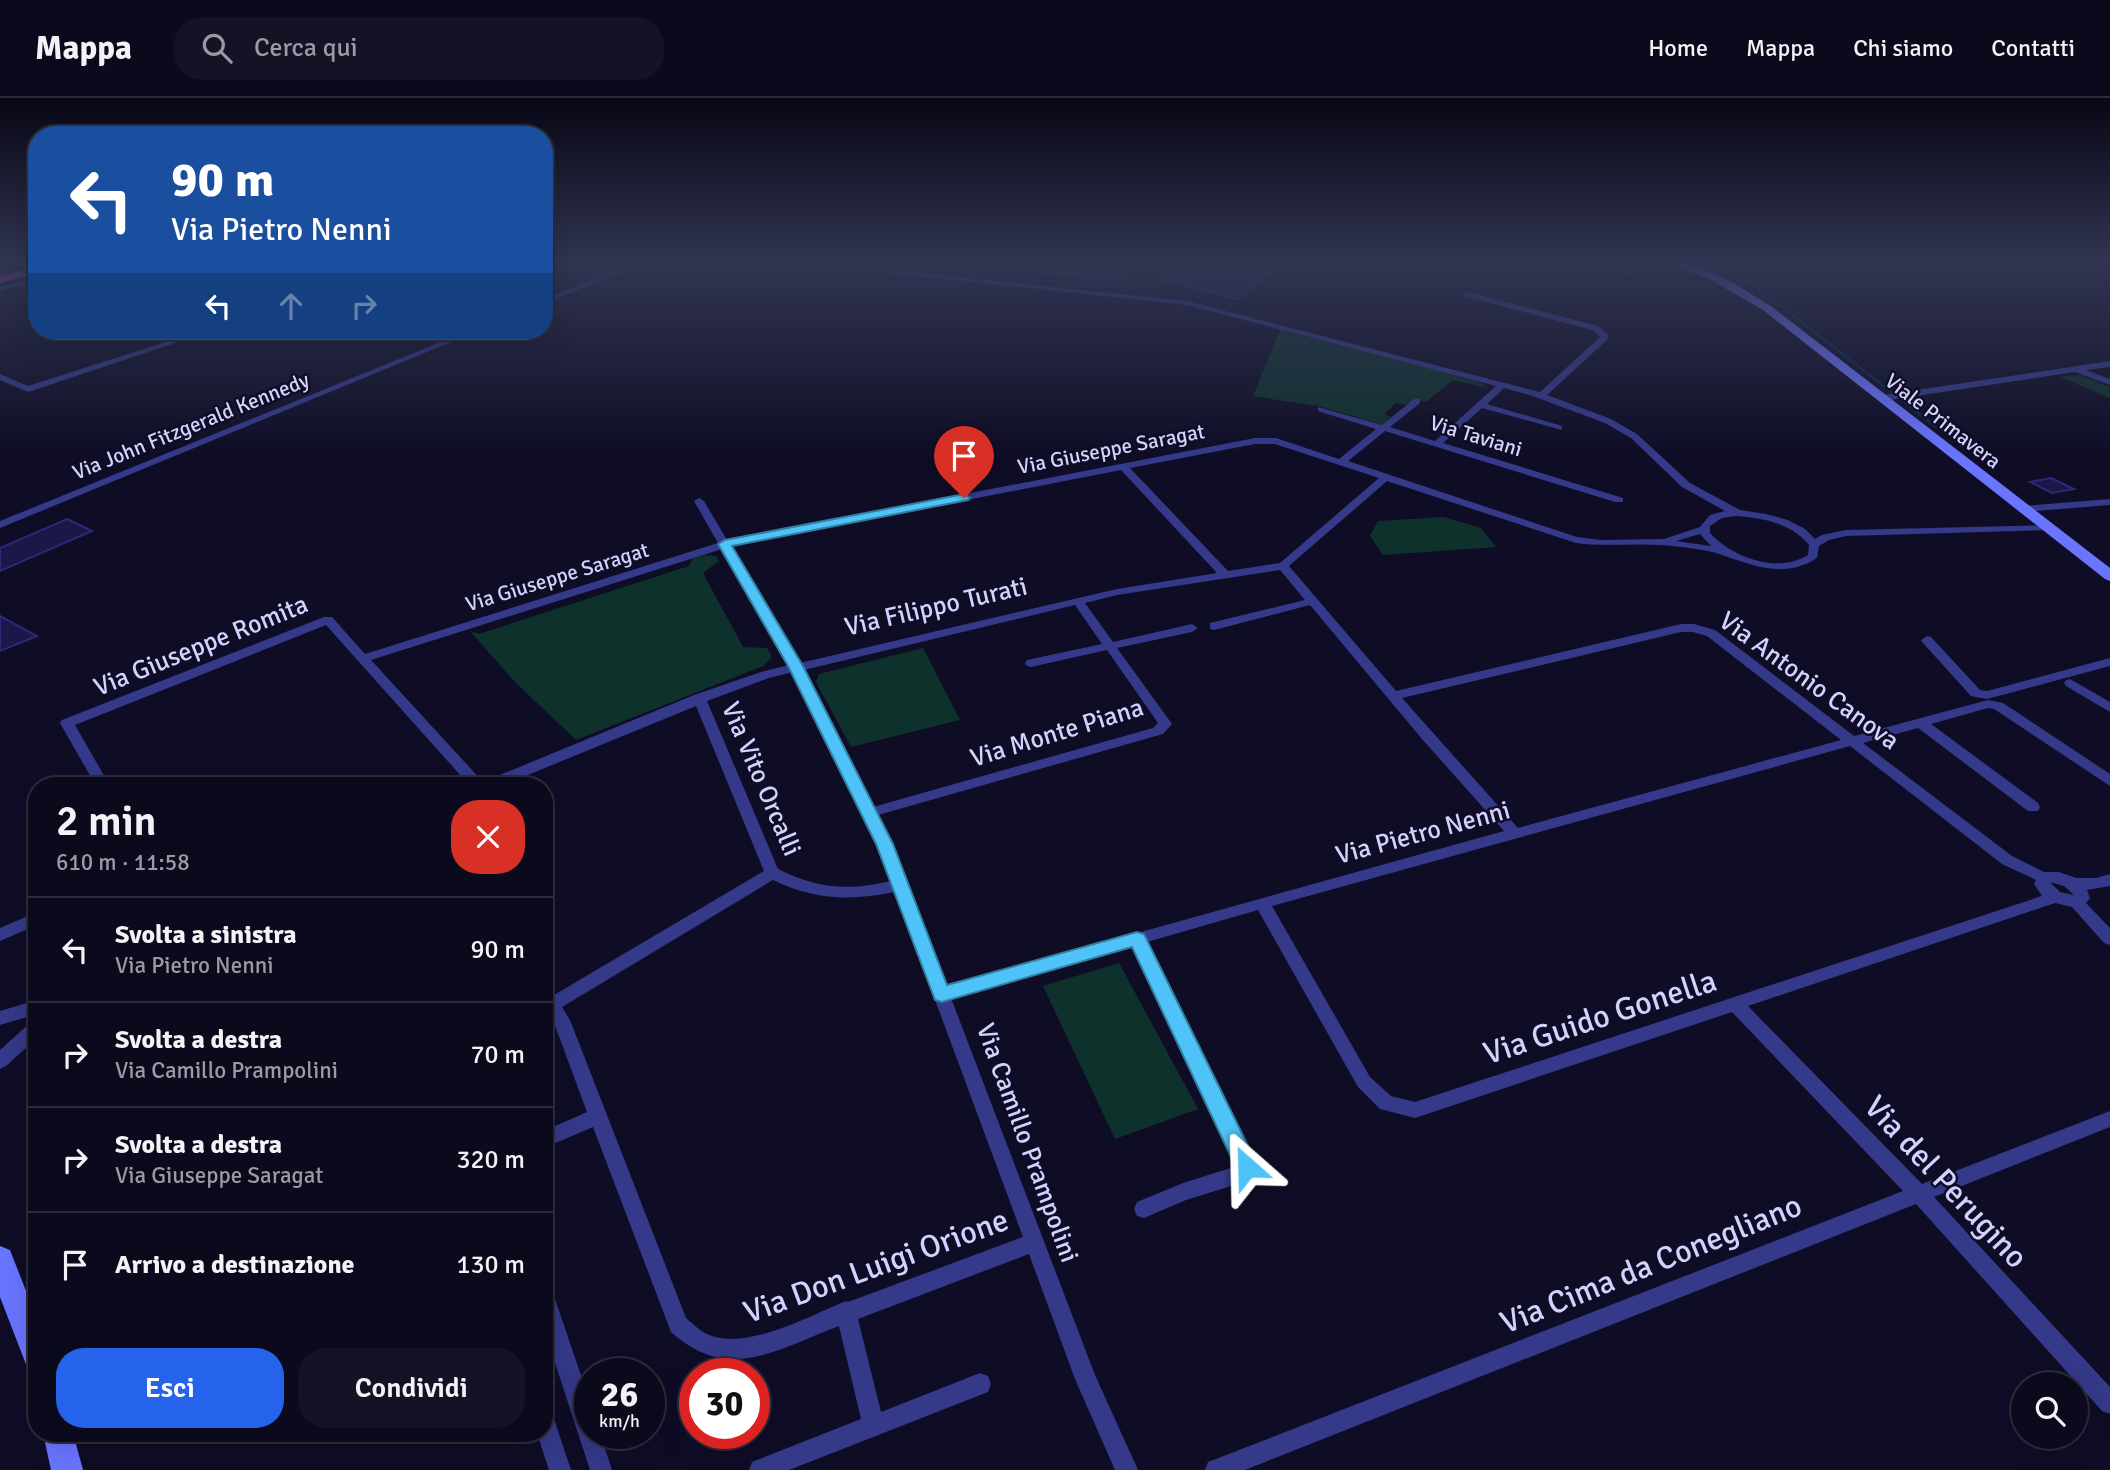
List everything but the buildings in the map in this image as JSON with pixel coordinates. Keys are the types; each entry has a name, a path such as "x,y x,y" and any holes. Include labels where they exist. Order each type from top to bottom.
{"main road":[{"name":"Viale Primavera","path":"1792,327 1886,398 2110,576"},
{"path":"0,1260 28,1305"},
{"path":"60,1442 67,1470"}],"street":[{"path":"1279,327 1541,396 1608,421 1634,436 1686,485 1737,513"},
{"path":"1541,396 1605,337 1604,333 1591,327"},
{"path":"0,377 28,389 179,340"},
{"name":"Via John Fitzgerald Kennedy","path":"0,525 452,340"},
{"path":"1886,398 2110,364"},
{"path":"2077,369 2110,382"},
{"path":"1437,444 1502,385"},
{"path":"1341,462 1417,401"},
{"path":"1480,405 1559,428"},
{"name":"Via Taviani","path":"1321,409 1619,500"},
{"name":"Via Giuseppe Saragat","path":"364,658 725,544 1255,441 1276,441 1576,540 1601,543 1661,542 1725,552"},
{"path":"1123,466 1225,575"},
{"path":"1385,478 1283,566 1515,834"},
{"path":"1686,485 1707,525 1711,542 1725,552 1762,565 1792,566 1811,559 1815,552 1814,545 1801,531 1776,520"},
{"name":"Via Camillo Prampolini","path":"699,501 796,666 869,813 901,885 1033,1243 1086,1378 1127,1470"},
{"path":"2024,509 2110,502"},
{"path":"1707,525 1721,515 1737,513 1846,533"},
{"name":"Via Giuseppe Saragat","path":"1661,542 1707,525"},
{"path":"1814,545 1826,537 1846,533 2047,527"},
{"name":"Via Filippo Turati","path":"508,777 699,698 796,666 1078,601 1283,566"},
{"name":"Via Monte Piana","path":"869,813 1158,731 1166,724 1078,601"},
{"path":"1214,626 1314,601"},
{"name":"Via Giuseppe Romita","path":"98,777 67,723 328,620 470,777"},
{"path":"1031,663 1192,628"},
{"name":"Via Antonio Canova","path":"1394,696 1681,628 1711,632 2007,860 2044,878 2060,878 2073,884 2096,884 2110,880"},
{"path":"1927,640 1976,693 1987,695 2110,662"},
{"path":"2070,683 2110,708"},
{"name":"Via Vito Orcalli","path":"699,698 772,873 805,890 833,894 862,894 901,885"},
{"name":"Via Pietro Nenni","path":"942,994 1262,903 1988,704 1998,706 2110,781"},
{"path":"1919,722 2034,807"},
{"path":"553,1000 772,873"},
{"path":"2044,878 2044,888 2056,897 2076,902 2110,939"},
{"path":"2073,884 2082,895 2076,902"},
{"name":"Via Guido Gonella","path":"1262,903 1364,1082 1386,1103 1415,1110 2056,897"},
{"path":"0,935 28,922"},
{"path":"1137,939 1247,1167 1242,1174 1183,1192 1144,1209"},
{"name":"Via del Perugino","path":"1735,1004 1918,1193 2110,1403"},
{"path":"0,1018 28,1011"},
{"path":"0,1024 28,1011"},
{"name":"Via Don Luigi Orione","path":"553,1016 599,1115 678,1325 697,1342 721,1351 752,1348 1033,1243"},
{"path":"0,1048 28,1032"},
{"path":"0,1061 28,1035"},
{"path":"553,1136 599,1115"},
{"name":"Via Cima da Conegliano","path":"1216,1470 2110,1119"},
{"path":"846,1311 873,1424"},
{"path":"553,1323 601,1470"},
{"path":"760,1470 980,1384"},
{"path":"551,1442 560,1470"}],"green space":[{"path":"1280,330 1436,370 1481,383 1489,388 1453,380 1426,402 1416,399 1408,405 1396,403 1384,414 1391,417 1383,425 1323,407 1253,396"},
{"path":"2079,375 2110,387 2110,398 2060,377"},
{"path":"1444,517 1481,528 1496,547 1383,555 1370,536 1378,521"},
{"path":"703,555 716,556 719,561 703,573 743,647 767,648 772,657 763,666 576,740 513,680 470,631 479,634 689,566 692,559"},
{"path":"923,648 960,720 851,747 816,682 819,674"},
{"path":"1119,963 1198,1109 1115,1139 1043,986"}],"waterway":[{"path":"1808,327 1912,408"},
{"path":"1910,406 1935,426"}],"route":[{"path":"964,498 725,544 796,666 885,844 942,994 1137,939 1247,1167"}]}
